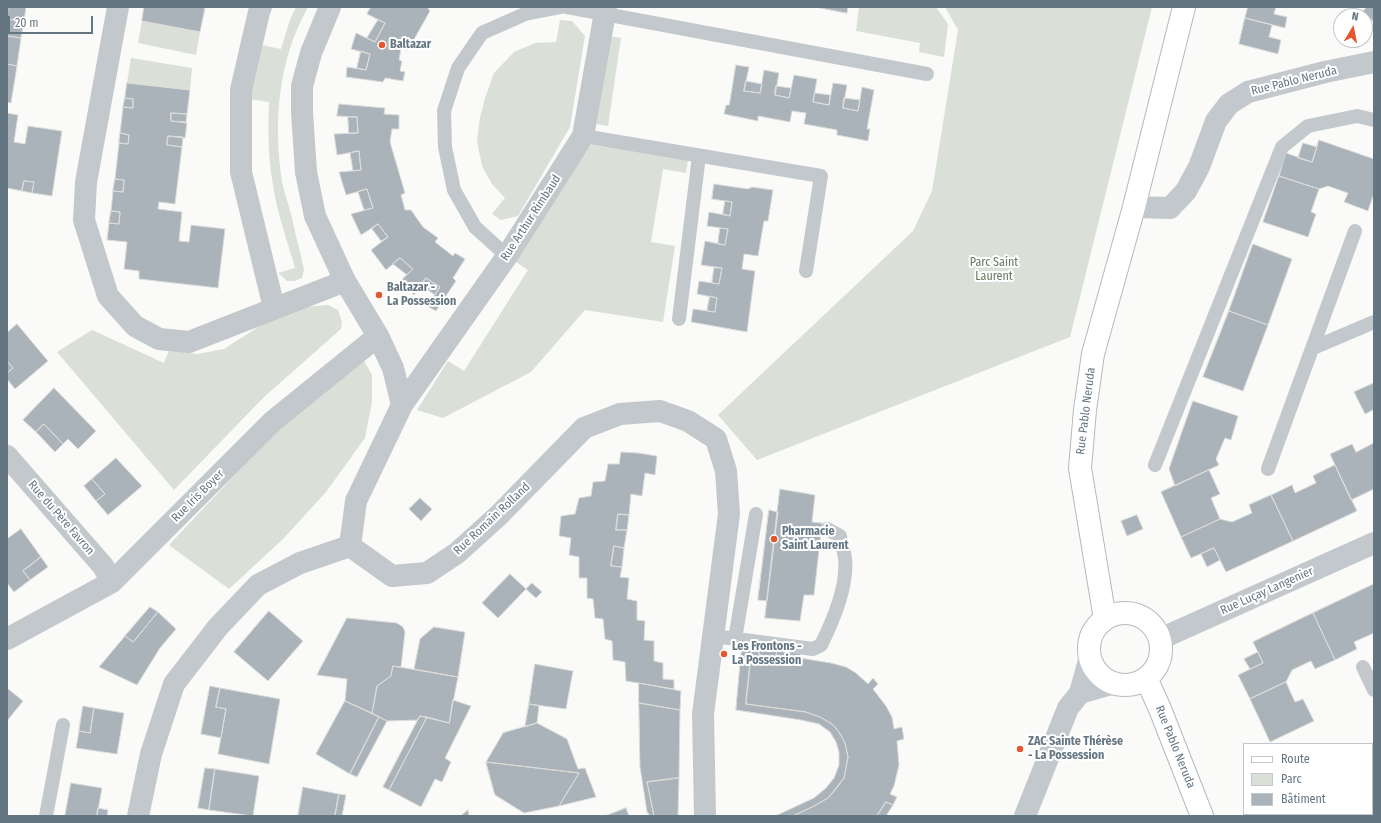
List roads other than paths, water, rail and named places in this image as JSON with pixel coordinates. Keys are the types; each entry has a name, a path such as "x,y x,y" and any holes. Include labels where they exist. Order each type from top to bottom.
{"main road":[{"name":"Rue Pablo Neruda","path":"1105,619 1080,468 1085,410 1093,354 1134,207 1184,7"},
{"path":"1127,612 1148,620 1156,629 1160,639 1161,651 1159,661 1154,671 1146,678 1136,683 1126,685 1115,683 1106,679 1093,666 1090,657 1089,646 1091,635 1097,626 1105,619 1116,614 1127,612"},
{"name":"Rue Pablo Neruda","path":"1146,678 1160,709 1202,816"}],"street":[{"path":"118,7 86,182 84,220 108,296 136,326 159,339 189,342 345,281"},
{"path":"261,7 241,90 241,172 274,308"},
{"path":"138,816 151,754 174,684 218,627 258,585 300,563 350,546 356,501 402,405 393,368 378,336 345,281 315,216 306,172 302,112 302,86 311,53 330,7"},
{"name":"Rue Arthur Rimbaud","path":"402,405 507,256 583,136 606,10"},
{"name":"Rue Pablo Neruda","path":"1134,207 1170,208 1186,191 1199,167 1216,121 1229,104 1248,92 1325,72 1374,62"},
{"name":"Rue Iris Boyer","path":"7,639 112,582 273,421 378,336"},
{"name":"Rue Romain Rolland","path":"350,546 392,576 427,573 457,553 498,516 584,428 620,414 660,411 688,421 716,439 726,471 729,514 703,714 704,816"},
{"name":"Rue du Père Favron","path":"7,456 103,566 112,582"},
{"name":"Rue Luçay Langenier","path":"1160,639 1374,543"},
{"path":"1025,816 1068,708 1080,693 1090,657"},
{"path":"1080,693 1115,683"}],"lane":[{"path":"507,256 475,227 454,190 445,147 444,111 458,68 482,33 525,14 561,7"},
{"path":"567,7 606,10 927,74"},
{"path":"1155,465 1282,147 1308,126 1357,116 1374,120"},
{"path":"583,136 821,176 806,271"},
{"path":"678,319 699,156"},
{"path":"1268,469 1355,231"},
{"path":"1313,348 1374,322"},
{"path":"736,639 756,514"},
{"path":"713,636 813,649 821,645 834,619 845,576 845,558 840,536 826,529"},
{"path":"1363,668 1374,690"},
{"path":"46,816 62,725"}],"place":[{"name":"Baltazar","path":"382,45"},
{"name":"Baltazar - La Possession","path":"379,295"},
{"name":"Pharmacie Saint Laurent","path":"774,539"},
{"name":"Les Frontons - La Possession","path":"724,654"},
{"name":"ZAC Sainte Thérèse - La Possession","path":"1020,749"}],"park label":[{"name":"Parc Saint Laurent","path":"994,270"}]}
